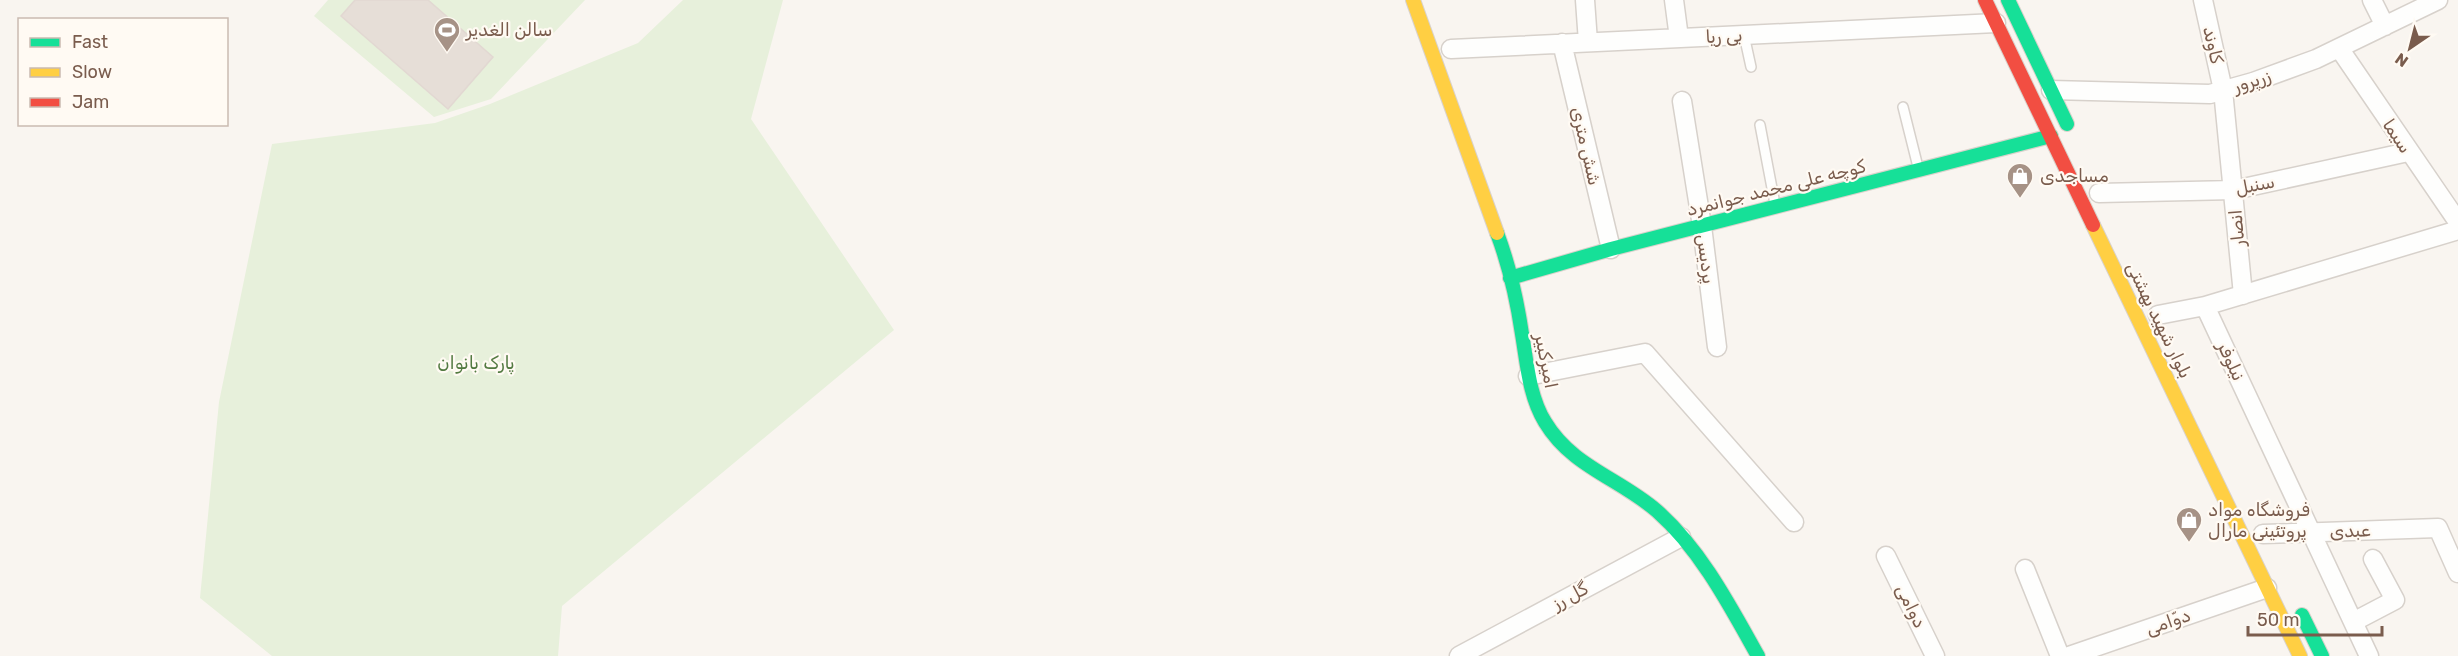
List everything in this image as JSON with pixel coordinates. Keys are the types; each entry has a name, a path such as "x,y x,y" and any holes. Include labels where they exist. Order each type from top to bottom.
{"street":[{"name":"امیرکبیر","path":"1413,0 1506,257 1522,332 1528,376 1544,421 1571,455 1637,496 1658,512 1681,537 1720,588 1758,656"},
{"path":"1585,0 1588,42"},
{"path":"1674,0 1679,38"},
{"name":"بلوار شهید بهشتی","path":"1986,0 2300,656"},
{"path":"2008,0 2075,141"},
{"name":"کاوند","path":"2203,0 2223,90"},
{"path":"2372,0 2385,26"},
{"name":"زرپرور","path":"2051,90 2211,94 2316,59 2438,0"},
{"name":"بی ریا","path":"1451,49 1996,22"},
{"name":"شش متری","path":"1562,44 1611,249"},
{"name":"سیما","path":"2339,48 2458,222"},
{"name":"انصار","path":"2223,90 2243,294"},
{"name":"پردیس","path":"1682,101 1702,226 1717,347"},
{"name":"کوچه علی محمد جوانمرد","path":"1510,278 1611,249 2051,136"},
{"name":"سنبل","path":"2099,193 2234,190 2408,152"},
{"path":"2158,316 2205,306 2458,230"},
{"name":"نیلوفر","path":"2205,306 2369,656"},
{"path":"1528,376 1645,353 1794,522"},
{"name":"عبدی","path":"2263,534 2438,528 2458,573"},
{"name":"گل رز","path":"1460,656 1681,537"},
{"name":"دوامی","path":"1886,556 1935,656"},
{"path":"2353,622 2395,600 2373,559"},
{"path":"2025,569 2060,656"},
{"name":"دوّامی","path":"2069,656 2105,650 2267,588"},
{"path":"2297,605 2322,656"}],"lane":[{"path":"1744,35 1751,67"},
{"path":"1903,107 1918,170"},
{"path":"1760,124 1776,207"}],"green space":[{"name":"سالن الغدیر","path":"328,0 585,0 491,99 434,117 314,16"},
{"name":"پارک بانوان","path":"683,0 783,0 751,119 894,330 562,606 558,656 272,656 200,598 219,402 272,144 435,123 490,104 638,43"}],"building":[{"path":"355,0 428,0 493,57 448,109 341,16"}],"traffic: fast":[{"path":"2008,0 2067,124"},
{"path":"1510,278 1611,249 2051,136"},
{"path":"1497,233 1515,296 1532,390 1545,422 1556,437 1582,461 1642,500 1673,526 1714,579 1758,656"},
{"path":"2302,615 2322,656"}],"traffic: slow":[{"path":"1413,0 1497,233"},
{"path":"2093,225 2300,656"}],"traffic: jam":[{"path":"1985,0 2093,225"}],"place":[{"name":"سالن الغدیر","path":"447,53"},
{"name":"مساجدی","path":"2020,199"},
{"name":"فروشگاه مواد پروتئینی مارال","path":"2189,543"}]}
